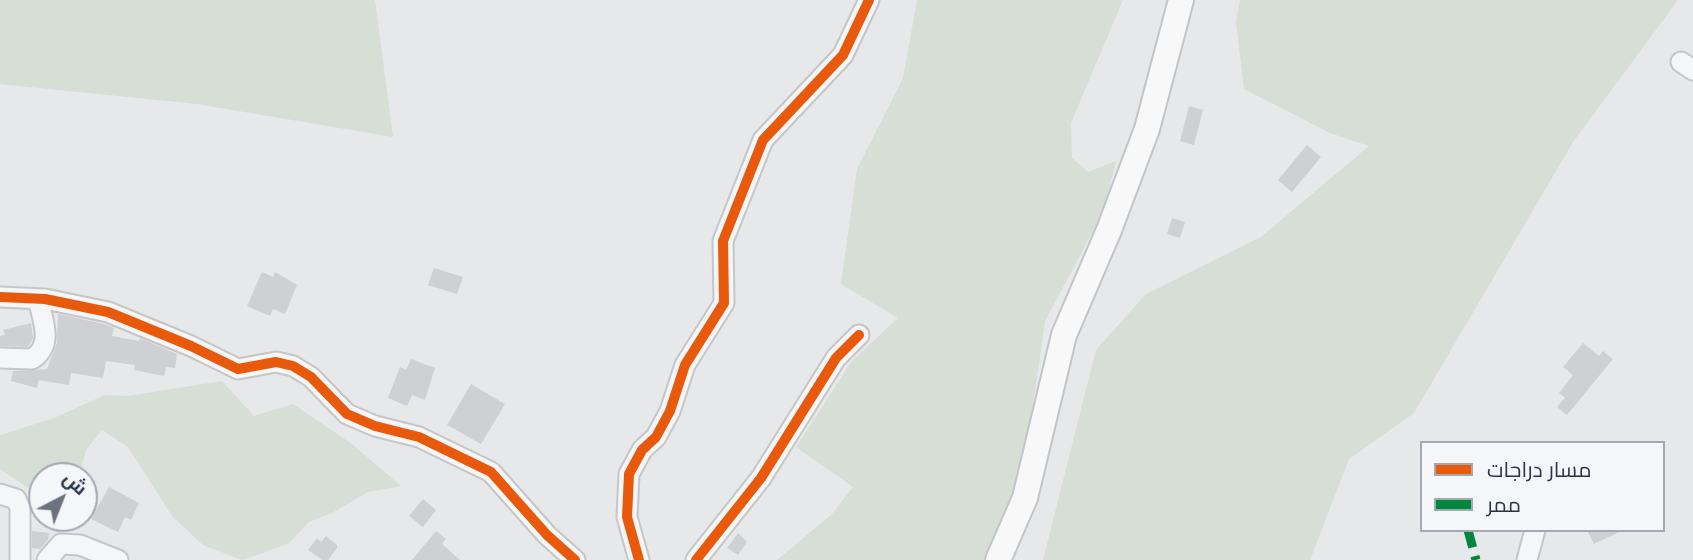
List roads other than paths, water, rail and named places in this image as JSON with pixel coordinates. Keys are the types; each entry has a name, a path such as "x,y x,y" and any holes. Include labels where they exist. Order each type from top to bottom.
{"main road":[{"path":"998,560 1025,498 1064,335 1109,230 1147,129 1181,0"}],"street":[{"path":"639,560 627,517 629,474 642,450 656,437 670,411 685,365 724,303 723,241 759,151 771,130 849,47 869,0"},
{"path":"0,297 38,299 108,312 191,346 238,369 276,362 293,366 311,377 347,414 375,426 419,437 491,472 547,536 575,560"},
{"path":"0,358 32,359 43,349 46,340 38,299"},
{"path":"696,560 761,478 830,366 859,335"},
{"path":"0,494 16,499 20,508 20,558 0,556"},
{"path":"1527,560 1534,532"},
{"path":"47,560 61,544 80,545 118,560"}]}
